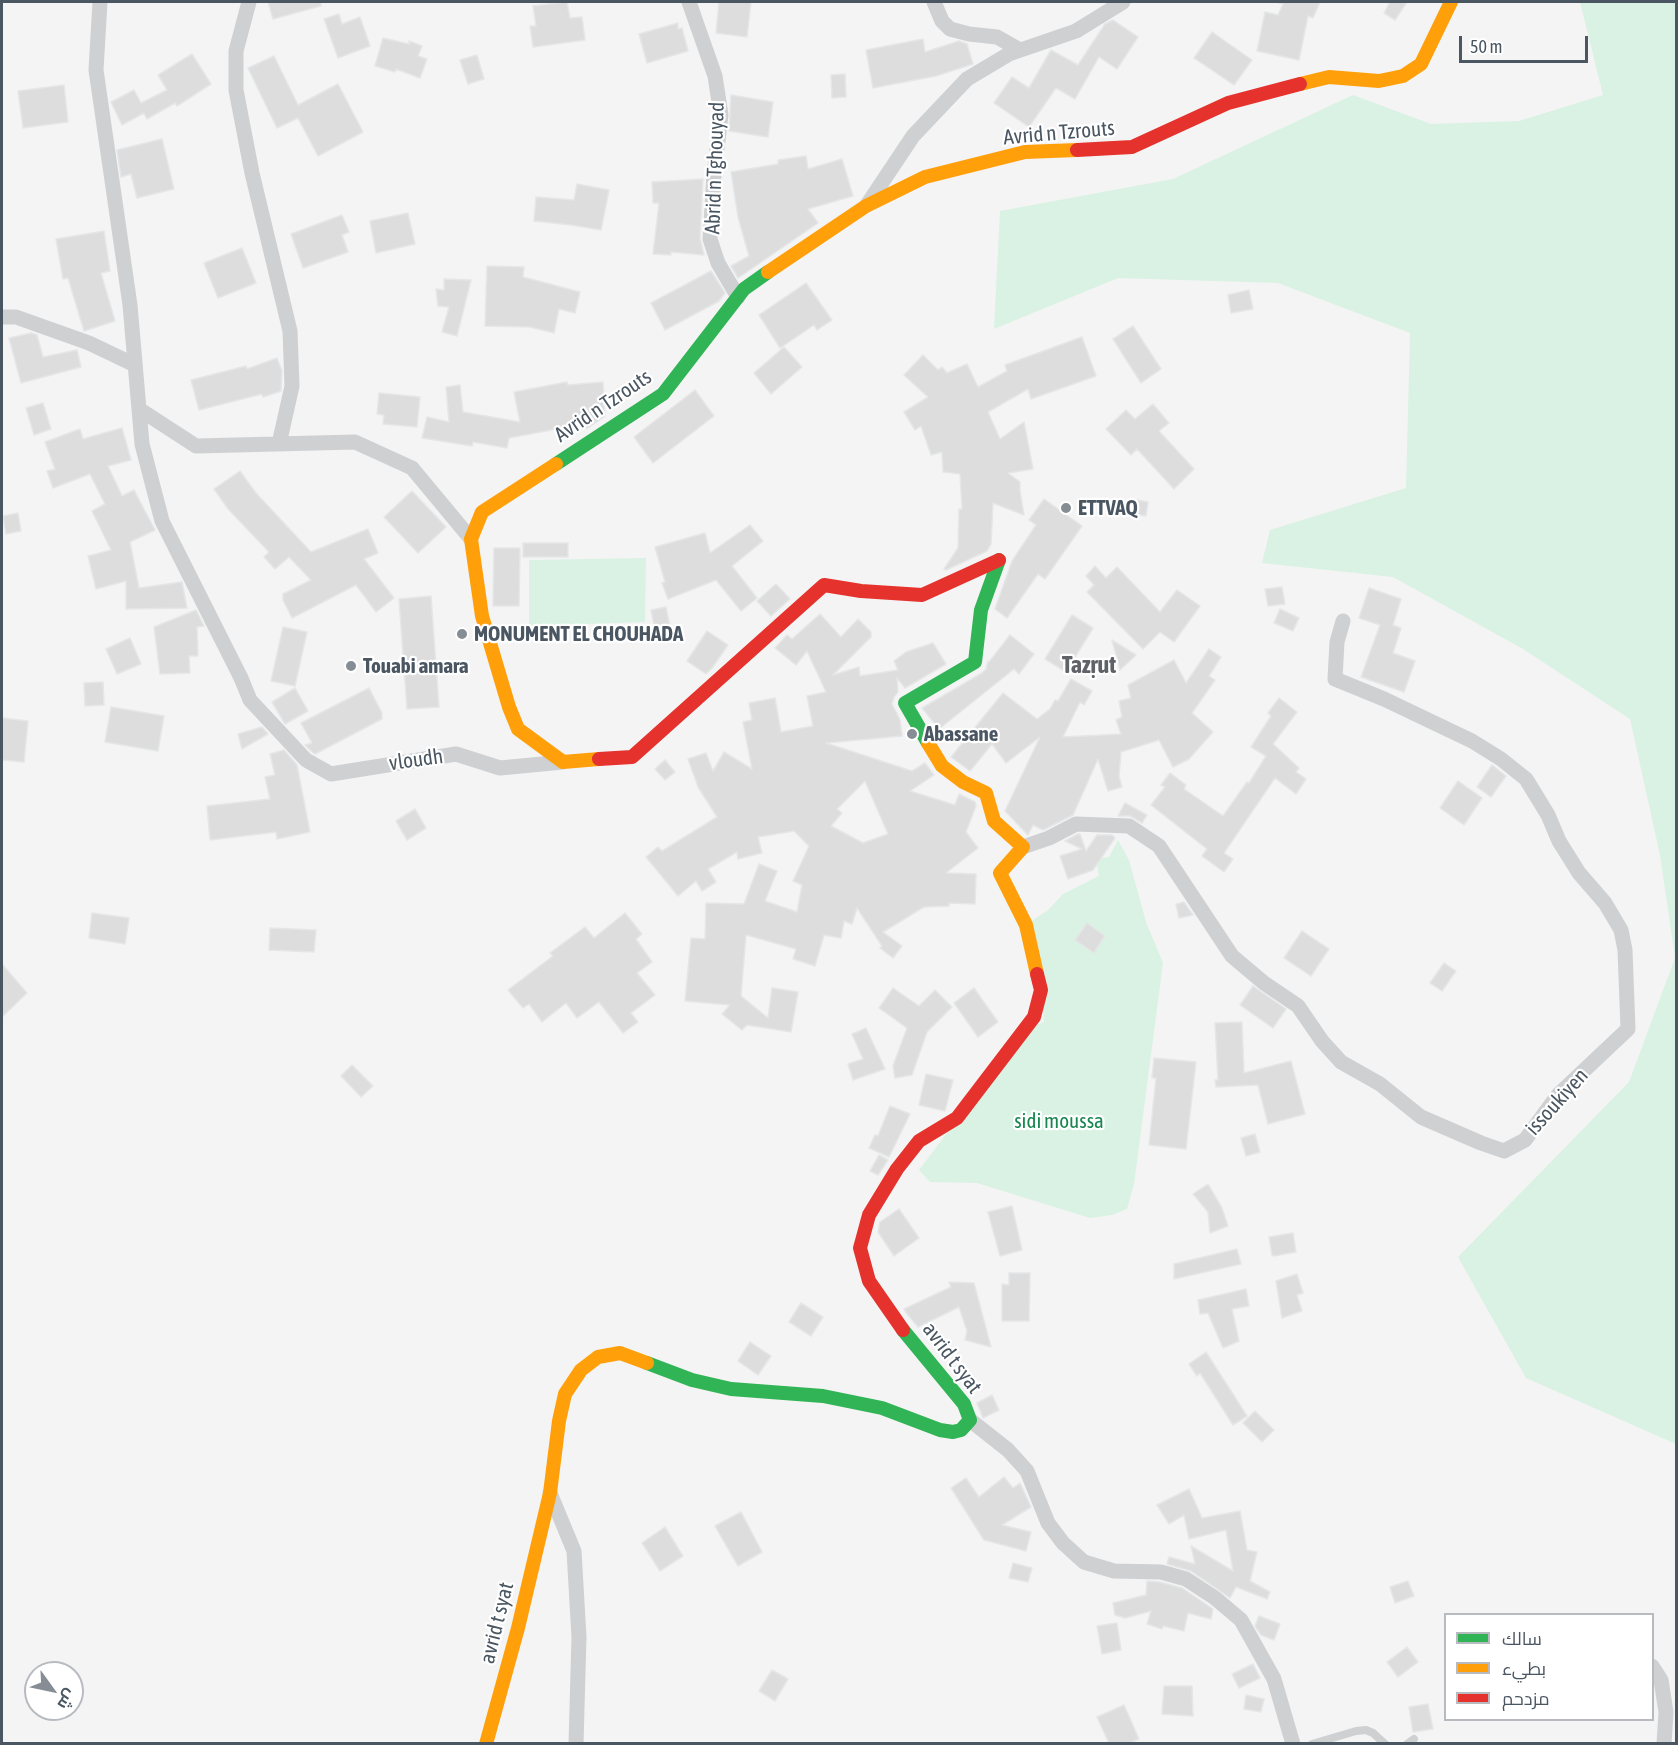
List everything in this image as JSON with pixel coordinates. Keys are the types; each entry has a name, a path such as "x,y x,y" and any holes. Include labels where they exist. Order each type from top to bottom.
{"street":[{"name":"vloudh","path":"100,2 96,69 130,305 142,444 162,521 250,700 306,760 331,774 456,754 500,768 563,762"},
{"path":"249,2 236,51 236,90 252,173 290,331 292,386 279,444"},
{"name":"Abrid n Tghouyad","path":"689,2 715,76 721,115 710,239 718,263 738,297"},
{"path":"934,2 942,21 951,29 969,34 998,37 1020,50"},
{"path":"866,206 913,136 967,79 1009,54 1076,31 1123,2"},
{"name":"Avrid n Tzrouts","path":"471,539 482,512 663,394 744,289 866,206 925,177 1025,152 1132,147 1228,103 1329,77 1380,81 1403,76 1421,64 1451,2"},
{"path":"2,316 16,317 89,343 135,365"},
{"path":"139,409 196,446 355,442 412,468 471,539 482,615 505,696 518,729 563,762 632,757 824,585 861,591 922,595 999,560 981,610 975,662 905,703 942,766 963,782 986,793 994,820 1023,847"},
{"name":"issoukiyen","path":"1023,847 1049,838 1076,824 1129,826 1159,846 1232,956 1264,983 1298,1006 1322,1041 1341,1062 1380,1084 1421,1117 1481,1143 1504,1151 1525,1140 1558,1095 1628,1029 1622,930 1605,903 1579,873 1526,779 1501,759 1472,741 1384,699 1335,679 1337,642 1343,621"},
{"name":"avrid t syat","path":"486,1743 515,1639 550,1494 559,1421 565,1394 581,1370 589,1363 598,1357 620,1353 702,1383 731,1389 823,1396 882,1408 940,1430 953,1432 961,1430 970,1420 964,1404 892,1316 869,1281 860,1248 869,1215 897,1169 919,1141 957,1118 1034,1017 1041,990 1026,925 1000,873 1023,847"},
{"path":"970,1420 1008,1450 1027,1471 1048,1523 1063,1544 1084,1562 1114,1571 1161,1572 1186,1579 1215,1598 1241,1620 1274,1679 1293,1743"},
{"path":"550,1494 574,1551 579,1637 576,1743"},
{"path":"1654,1668 1661,1680 1666,1712 1664,1743"}],"lane":[{"path":"1312,1743 1366,1730 1385,1743"}],"green space":[{"path":"1580,2 1676,2 1676,1444 1526,1378 1458,1257 1629,1082 1675,958 1660,855 1630,719 1523,649 1393,577 1262,563 1270,530 1406,488 1410,333 1278,283 1118,278 994,329 1000,211 1173,179 1353,95 1431,124 1519,121 1603,95"},
{"path":"646,558 645,622 529,626 529,560"},
{"name":"sidi moussa","path":"1118,840 1129,860 1146,922 1163,963 1134,1184 1127,1209 1112,1215 1090,1218 977,1183 930,1182 919,1170 1026,1029 1044,1022 1041,990 1026,925 1048,910 1063,894 1099,876 1096,859 1109,857"}],"building":[{"path":"268,2 321,2 321,6 273,19"},
{"path":"567,2 570,18 582,17 585,40 533,47 530,26 536,26 533,6"},
{"path":"719,2 751,2 747,37 716,33"},
{"path":"1276,2 1320,2 1313,18 1308,16 1299,60 1257,51 1265,12 1278,15 1283,4"},
{"path":"1390,2 1407,2 1395,20 1384,13"},
{"path":"339,14 342,24 360,17 370,46 338,58 324,19"},
{"path":"1113,20 1138,37 1117,69 1099,57 1075,99 1056,88 1029,127 994,103 1012,77 1029,88 1051,50 1078,65 1105,24"},
{"path":"678,23 678,29 682,28 688,51 647,63 639,34"},
{"path":"1212,32 1252,60 1234,85 1194,58"},
{"path":"383,38 409,44 409,41 422,46 418,56 427,59 420,78 396,69 395,72 375,66"},
{"path":"923,39 925,52 959,41 967,44 973,64 936,76 873,88 866,50"},
{"path":"192,54 211,84 177,106 175,103 147,119 144,113 122,125 111,102 134,90 141,103 167,90 158,75"},
{"path":"477,55 484,79 468,84 460,60"},
{"path":"274,56 298,105 338,84 363,132 318,156 298,118 277,128 248,68"},
{"path":"845,74 846,97 832,98 831,75"},
{"path":"64,85 68,122 23,128 18,91"},
{"path":"731,95 773,102 768,137 729,131"},
{"path":"162,139 174,189 137,198 131,174 121,177 117,150"},
{"path":"806,156 808,169 842,159 853,196 808,209 818,223 738,278 731,266 749,256 738,217 731,172 778,164 778,160"},
{"path":"703,179 700,238 704,255 671,252 671,255 653,254 659,203 653,203 652,182"},
{"path":"577,184 609,190 601,230 534,221 536,197 574,200"},
{"path":"408,213 415,244 376,253 370,221"},
{"path":"342,215 349,232 342,235 348,252 303,268 291,234"},
{"path":"104,231 110,271 101,273 115,321 84,331 68,278 63,279 56,239"},
{"path":"242,248 256,283 218,298 204,263"},
{"path":"487,266 524,267 523,277 580,292 575,313 559,309 554,333 530,327 485,326"},
{"path":"711,271 725,293 719,301 665,330 651,303"},
{"path":"444,279 471,280 457,336 442,332 449,307 438,306 436,289 444,290"},
{"path":"806,283 832,320 817,330 814,325 780,348 759,315"},
{"path":"1249,290 1253,309 1231,313 1228,295"},
{"path":"1133,326 1161,369 1141,383 1113,339"},
{"path":"31,333 37,335 43,357 77,350 81,367 21,383 9,338"},
{"path":"1082,337 1096,376 1031,399 1028,389 988,412 1000,439 1024,422 1033,469 1008,473 1020,482 1024,515 993,503 991,544 987,551 944,569 958,548 959,509 962,509 960,474 943,472 942,452 931,455 921,426 915,430 904,412 928,397 904,375 923,355 938,370 942,367 947,373 967,364 978,387 1007,371 1005,365"},
{"path":"784,347 802,367 771,394 754,373"},
{"path":"277,358 282,371 281,391 199,410 191,380 246,366 247,369"},
{"path":"567,382 568,385 603,382 605,416 588,428 583,428 583,424 509,438 507,448 473,442 472,446 422,438 427,417 449,422 446,387 460,385 463,412 520,422 514,392"},
{"path":"695,390 714,416 653,463 634,437"},
{"path":"379,393 420,397 417,427 383,424 384,415 377,414"},
{"path":"43,403 51,429 34,435 26,408"},
{"path":"1153,404 1169,423 1159,431 1194,469 1174,489 1137,449 1131,455 1106,429 1126,410 1135,419"},
{"path":"122,428 131,460 108,466 122,496 134,490 155,530 130,542 139,588 182,582 187,608 126,609 126,581 96,589 88,556 111,550 92,511 105,504 90,474 53,488 47,471 55,469 45,442 80,429 83,439"},
{"path":"240,471 256,493 311,552 368,529 378,553 364,559 394,598 376,612 356,585 292,618 283,600 283,594 311,580 289,557 275,569 264,557 269,552 228,509 214,489"},
{"path":"412,491 446,527 418,553 384,517"},
{"path":"1044,499 1082,526 1045,579 1038,574 1007,618 995,609 1012,561 1036,525 1029,520"},
{"path":"1132,499 1148,502 1146,516 1129,513"},
{"path":"18,513 21,531 6,534 3,516"},
{"path":"750,525 763,541 732,566 757,598 741,611 716,580 668,599 662,583 665,582 655,547 705,533 710,553"},
{"path":"523,543 568,543 568,557 523,557"},
{"path":"494,548 520,548 519,606 493,606"},
{"path":"1095,566 1106,578 1117,567 1160,612 1177,590 1200,606 1174,642 1160,632 1143,649 1087,592 1094,585 1086,576"},
{"path":"776,584 790,599 771,616 757,601"},
{"path":"1282,587 1285,604 1268,606 1265,589"},
{"path":"1369,588 1401,599 1393,625 1401,628 1393,653 1415,661 1404,692 1361,677 1380,625 1359,618"},
{"path":"431,596 439,707 407,709 399,599"},
{"path":"666,607 672,637 657,640 651,610"},
{"path":"1280,609 1299,618 1293,631 1274,623"},
{"path":"196,610 204,626 197,627 198,656 189,656 190,673 160,674 154,627"},
{"path":"820,614 841,637 858,619 871,632 871,637 833,675 859,667 860,676 898,670 894,661 906,652 933,643 946,664 905,688 897,678 898,692 892,704 900,720 902,736 826,743 912,771 925,763 934,775 910,791 955,805 959,794 975,802 976,806 966,832 978,848 946,873 976,874 975,904 949,903 949,906 924,907 883,932 902,946 893,958 880,948 882,946 857,908 852,924 844,921 841,938 824,935 815,966 793,959 796,949 746,935 741,996 768,1018 772,988 798,992 791,1032 747,1025 742,1030 722,1014 730,1005 685,1001 691,938 705,939 706,903 744,904 759,864 777,871 765,901 797,912 802,885 793,881 809,846 794,831 758,837 762,853 738,859 737,852 708,869 716,882 702,891 696,881 678,896 646,857 658,847 662,851 717,817 698,787 688,759 706,753 713,771 724,752 752,769 743,722 752,720 749,703 775,698 781,732 813,726 807,696 826,692 807,651 796,665 775,648 787,635 792,639","holes":["865,781 888,834 863,843 831,826 842,813 837,809"]},
{"path":"1072,615 1093,628 1066,672 1045,659"},
{"path":"283,627 307,632 295,686 271,681"},
{"path":"707,631 728,645 706,674 687,661"},
{"path":"1010,635 1034,654 1019,674 1014,669 939,729 922,708 982,673 988,661"},
{"path":"130,638 141,664 117,674 106,649"},
{"path":"1112,640 1136,655 1120,670"},
{"path":"1209,649 1221,657 1209,676 1215,680 1192,713 1213,732 1189,759 1173,767 1159,740 1121,752 1119,776 1122,787 1108,791 1098,759 1073,815 1043,830 1033,825 1028,835 1005,811 1040,737 1006,763 992,744 970,771 951,757 1003,693 1037,719 1050,709 1055,700 1058,701 1071,679 1092,691 1084,705 1080,702 1063,737 1121,734 1116,720 1122,717 1119,701 1131,698 1128,685 1174,660 1186,683"},
{"path":"103,682 104,705 85,706 84,683"},
{"path":"295,688 308,711 285,724 272,702"},
{"path":"369,688 382,713 382,719 315,754 305,745 312,743 301,723"},
{"path":"1279,698 1297,712 1273,744 1299,768 1296,772 1306,779 1296,794 1275,778 1224,853 1233,859 1224,872 1202,856 1207,849 1151,805 1165,787 1161,785 1170,773 1186,785 1184,789 1223,816 1247,782 1249,783 1266,756 1251,747 1271,716 1268,713"},
{"path":"111,707 164,716 158,751 105,742"},
{"path":"2,718 28,721 24,762 2,760"},
{"path":"262,727 268,734 242,749 238,734"},
{"path":"284,750 297,765 310,832 277,839 276,832 210,840 207,806 270,799 265,777 275,775 270,754"},
{"path":"665,760 675,772 665,780 655,769"},
{"path":"1492,765 1506,776 1491,797 1477,787"},
{"path":"1458,781 1482,798 1464,825 1440,808"},
{"path":"1125,803 1147,815 1142,823 1130,816 1118,816"},
{"path":"415,809 426,828 407,840 396,821"},
{"path":"1080,834 1086,851 1097,835 1112,835 1115,838 1093,870 1068,879 1060,856 1082,849 1065,841"},
{"path":"1184,902 1193,915 1179,918 1176,904"},
{"path":"92,913 129,918 125,944 89,938"},
{"path":"625,913 642,934 636,939 652,962 637,973 655,995 631,1013 638,1022 623,1033 599,1002 577,1018 566,1003 542,1022 529,1004 523,1008 508,990 553,956 550,953 585,927 594,938"},
{"path":"1087,923 1105,936 1094,953 1075,940"},
{"path":"270,928 316,930 314,952 269,950"},
{"path":"1302,931 1329,949 1311,976 1284,958"},
{"path":"1444,963 1456,971 1442,991 1430,983"},
{"path":"2,964 27,993 2,1017"},
{"path":"1253,986 1286,1009 1273,1028 1240,1005"},
{"path":"893,988 919,1006 935,990 952,1007 927,1032 912,1075 895,1078 893,1066 907,1028 879,1008"},
{"path":"974,988 998,1022 978,1037 954,1003"},
{"path":"1242,1022 1244,1073 1291,1061 1305,1114 1268,1124 1258,1085 1216,1087 1215,1080 1218,1080 1215,1023"},
{"path":"866,1028 885,1069 853,1080 848,1064 863,1059 852,1034"},
{"path":"1154,1058 1196,1062 1186,1149 1149,1145 1156,1078 1152,1078"},
{"path":"352,1065 373,1086 361,1097 341,1076"},
{"path":"926,1074 953,1080 945,1111 919,1105"},
{"path":"890,1106 910,1114 889,1157 869,1148 875,1135 878,1136"},
{"path":"1255,1134 1260,1152 1246,1156 1241,1138"},
{"path":"879,1155 888,1160 878,1175 870,1171"},
{"path":"1208,1184 1222,1208 1228,1226 1210,1233 1208,1212 1193,1194"},
{"path":"1012,1206 1022,1250 1000,1256 988,1212"},
{"path":"899,1209 919,1238 894,1256 878,1232 880,1222"},
{"path":"1293,1233 1296,1252 1272,1255 1269,1237"},
{"path":"1237,1249 1241,1264 1174,1279 1174,1264"},
{"path":"1009,1273 1030,1273 1029,1321 1002,1321 1002,1284 1009,1285"},
{"path":"1297,1274 1303,1293 1297,1295 1302,1311 1282,1318 1276,1281"},
{"path":"949,1282 974,1283 991,1347 965,1340 967,1331 959,1307 918,1327 907,1314 904,1309 951,1287"},
{"path":"1246,1289 1249,1306 1232,1309 1239,1341 1223,1348 1208,1313 1200,1314 1198,1300"},
{"path":"801,1303 823,1317 811,1336 789,1322"},
{"path":"750,1342 771,1356 758,1375 738,1361"},
{"path":"1206,1352 1247,1416 1233,1425 1200,1373 1197,1376 1189,1364"},
{"path":"992,1395 999,1410 983,1418 977,1403"},
{"path":"1255,1411 1274,1430 1262,1442 1243,1423"},
{"path":"1004,1477 1013,1488 1020,1483 1031,1507 1002,1525 1031,1532 1026,1551 984,1540 951,1488 966,1478 979,1497"},
{"path":"1189,1489 1202,1518 1240,1511 1247,1550 1257,1552 1250,1581 1270,1592 1267,1599 1236,1587 1230,1598 1191,1571 1167,1564 1169,1557 1195,1564 1191,1546 1233,1571 1226,1530 1189,1539 1184,1515 1169,1524 1157,1505"},
{"path":"741,1512 762,1552 738,1566 715,1526"},
{"path":"665,1527 683,1556 660,1571 642,1543"},
{"path":"1013,1563 1032,1568 1028,1582 1009,1578"},
{"path":"1147,1581 1182,1588 1213,1609 1211,1619 1188,1613 1184,1631 1163,1626 1162,1629 1147,1624 1151,1611 1125,1618 1115,1615 1113,1603 1146,1595"},
{"path":"1408,1581 1414,1596 1395,1603 1390,1587"},
{"path":"1259,1616 1280,1624 1274,1640 1261,1635 1255,1626"},
{"path":"1117,1623 1121,1650 1102,1654 1097,1626"},
{"path":"1407,1647 1418,1662 1398,1677 1387,1662"},
{"path":"1253,1664 1260,1678 1239,1688 1232,1674"},
{"path":"772,1670 788,1679 775,1701 759,1691"},
{"path":"1164,1686 1192,1686 1193,1716 1162,1714"},
{"path":"1246,1695 1264,1699 1261,1712 1244,1709"},
{"path":"1428,1704 1433,1729 1413,1732 1409,1707"},
{"path":"1124,1705 1139,1739 1129,1743 1109,1743 1097,1717"}],"traffic: fast":[{"path":"556,464 663,394 744,289 768,272"},
{"path":"928,743 905,703 975,662 981,610 999,560"},
{"path":"647,1363 692,1380 731,1389 823,1396 882,1408 940,1430 953,1432 961,1430 970,1420 964,1404 903,1330"}],"traffic: slow":[{"path":"1300,84 1329,77 1379,81 1403,76 1421,64 1451,2"},
{"path":"768,272 866,206 925,177 1025,152 1077,150"},
{"path":"556,464 482,512 471,539 482,616 509,707 518,729 563,762 599,759"},
{"path":"928,743 942,766 963,782 986,793 994,821 1023,847 1000,873 1026,925 1037,974"},
{"path":"486,1744 518,1628 550,1493 559,1421 565,1394 581,1370 598,1357 620,1353 647,1363"}],"traffic: jam":[{"path":"1077,150 1132,147 1228,103 1300,84"},
{"path":"599,759 632,757 824,585 861,591 922,595 999,560"},
{"path":"903,1330 869,1281 860,1248 869,1215 897,1169 919,1141 957,1118 1034,1017 1041,990 1037,974"}],"place":[{"name":"ETTVAQ","path":"1066,508"},
{"name":"MONUMENT EL CHOUHADA","path":"462,634"},
{"name":"Touabi amara","path":"351,666"},
{"name":"Abassane","path":"912,734"}],"district":[{"name":"Tazṛut","path":"1089,665"}]}
